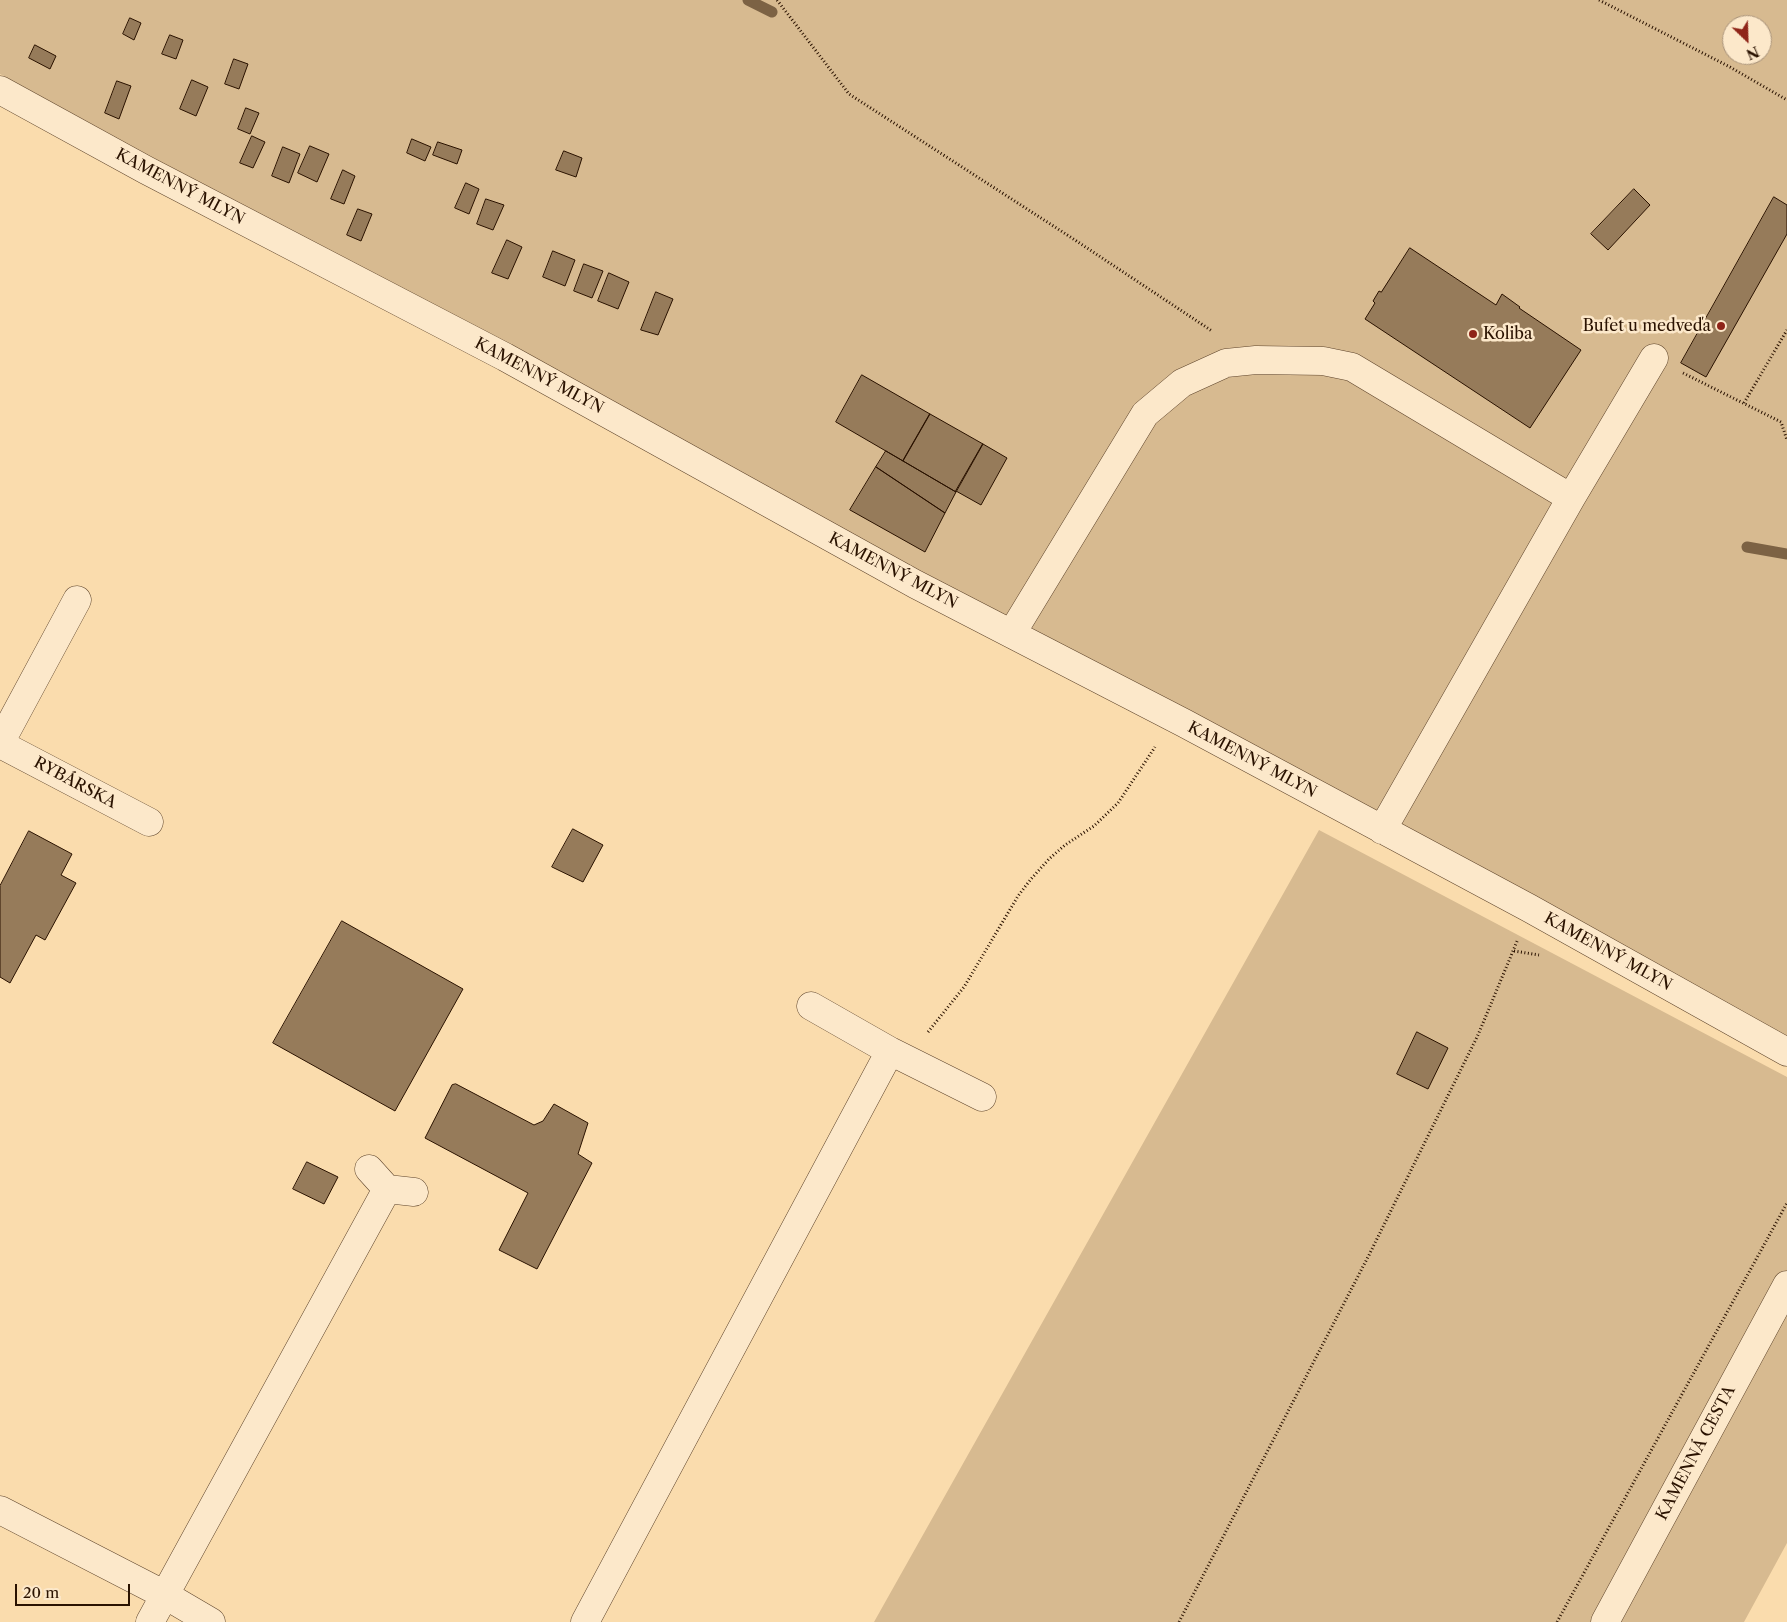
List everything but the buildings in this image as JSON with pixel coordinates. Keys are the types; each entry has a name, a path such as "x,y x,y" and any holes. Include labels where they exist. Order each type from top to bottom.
{"street":[{"name":"KAMENNÝ MLYN","path":"0,90 146,170 505,357 915,584 1184,723 1529,908 1787,1052"},
{"path":"1382,830 1571,498 1654,358"},
{"path":"1012,633 1145,414 1182,383 1226,363 1256,360 1322,361 1352,367 1571,498"},
{"name":"RYBÁRSKA","path":"77,600 0,744 149,822"},
{"path":"811,1006 901,1057 982,1097"},
{"path":"585,1622 901,1057"},
{"path":"150,1622 378,1179 414,1192"},
{"name":"KAMENNÁ CESTA","path":"1605,1622 1787,1285"},
{"path":"0,1510 165,1595 211,1622"}],"path":[{"path":"777,0 849,94 1076,240 1256,360"},
{"path":"1599,0 1730,67 1787,100"},
{"path":"1744,403 1787,330"},
{"path":"1654,358 1781,422 1787,440"},
{"path":"901,1057 927,1034 964,988 1018,896 1031,879 1065,845 1106,815 1118,803 1136,773 1162,737 1184,723"},
{"path":"1179,1622 1369,1255 1478,1035 1514,951 1529,908"},
{"path":"1557,1622 1787,1203"}],"shaded area":[{"path":"0,0 1787,0 1787,1037 1005,620 0,74"},
{"path":"1319,830 1787,1077 1787,1543 1744,1622 874,1622"}],"waterway":[{"path":"748,0 772,12"},
{"path":"1747,547 1787,554"}],"place":[{"name":"Bufet u medveďa","path":"1721,326"},
{"name":"Koliba","path":"1473,334"}]}
